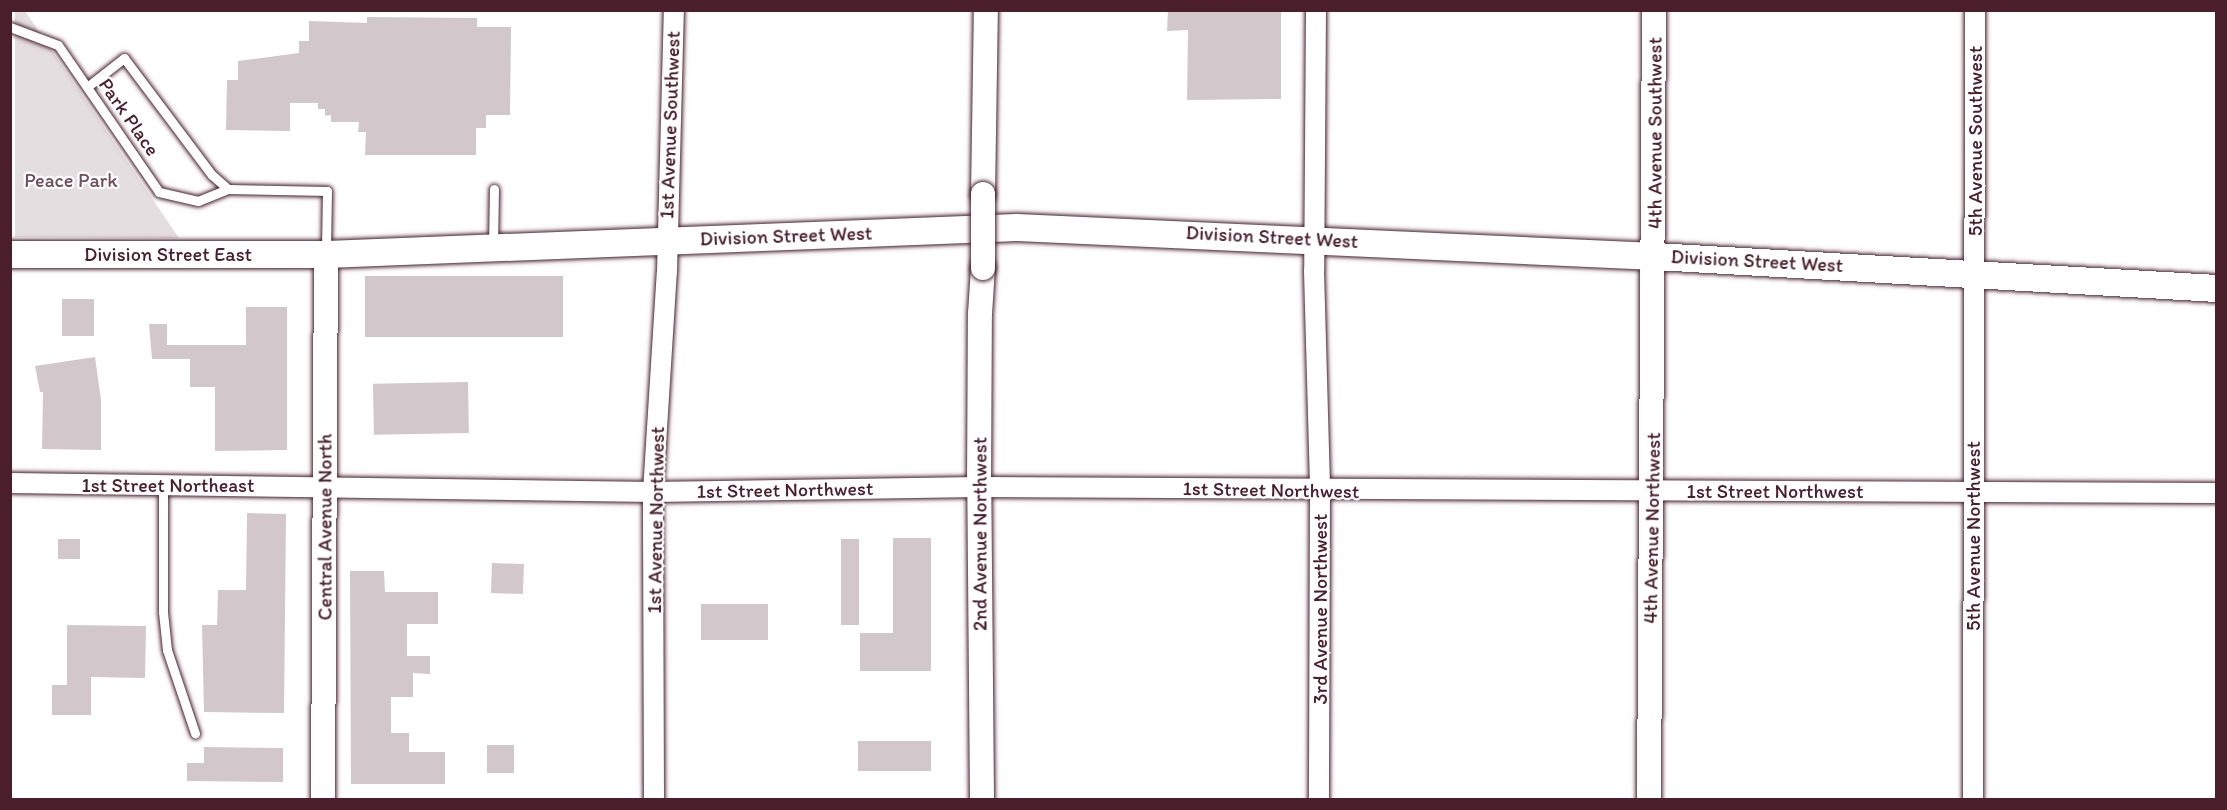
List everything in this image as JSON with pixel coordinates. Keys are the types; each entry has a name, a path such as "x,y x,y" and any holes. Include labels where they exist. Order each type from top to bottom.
{"main road":[{"name":"Division Street West","path":"326,254 1016,227 1315,239 1974,272 2217,288"},
{"name":"Division Street East","path":"10,254 326,254"}],"street":[{"name":"1st Avenue Southwest","path":"667,240 674,10"},
{"name":"2nd Avenue Northwest","path":"982,800 979,487 986,10"},
{"name":"3rd Avenue Northwest","path":"1316,10 1315,239 1320,491 1319,800"},
{"name":"4th Avenue Southwest","path":"1654,10 1655,256"},
{"name":"5th Avenue Southwest","path":"1974,272 1975,10"},
{"name":"1st Avenue Northwest","path":"654,800 653,492 667,240"},
{"name":"Central Avenue North","path":"323,800 326,254"},
{"name":"4th Avenue Northwest","path":"1649,800 1655,256"},
{"name":"5th Avenue Northwest","path":"1973,800 1974,272"},
{"name":"1st Street Northeast","path":"10,483 163,486 326,485"},
{"name":"1st Street Northwest","path":"326,485 653,492 979,487 1320,491 2217,493"}],"lane":[{"name":"Park Place","path":"10,27 58,45 159,192 198,201 228,189"},
{"path":"87,87 124,58 212,175 228,189 327,191 326,254"},
{"path":"493,246 494,189"},
{"path":"163,486 163,612 167,650 195,733"}],"green space":[{"name":"Peace Park","path":"15,11 25,11 179,238 15,237"}],"building":[{"path":"1168,10 1281,10 1281,99 1187,100 1188,30 1167,31"},
{"path":"367,17 477,18 477,27 511,27 510,115 486,115 486,128 476,128 476,155 365,155 366,132 358,132 359,122 331,122 331,115 325,116 325,109 318,109 318,103 290,103 290,131 226,130 227,80 238,80 238,61 299,53 299,41 309,41 309,21 367,23"},
{"path":"365,276 563,276 563,337 365,337"},
{"path":"62,299 94,299 94,336 62,336"},
{"path":"246,307 287,307 287,450 215,451 215,387 190,387 190,359 152,359 149,324 167,324 167,345 246,345"},
{"path":"95,357 101,400 101,450 42,449 43,392 40,392 35,366"},
{"path":"468,382 469,433 374,435 373,384"},
{"path":"247,513 286,514 284,713 204,712 202,625 217,625 218,590 246,590"},
{"path":"893,538 931,538 931,671 860,671 860,633 893,633"},
{"path":"58,539 80,539 80,559 58,559"},
{"path":"841,539 859,539 859,625 841,625"},
{"path":"492,563 524,564 523,594 491,593"},
{"path":"350,571 384,571 385,592 438,592 438,624 407,624 407,656 430,656 430,674 413,673 413,697 391,697 391,733 409,733 409,752 445,752 445,784 351,784"},
{"path":"701,604 768,604 768,640 701,640"},
{"path":"67,625 146,626 145,678 91,677 91,715 52,715 52,685 67,685"},
{"path":"858,741 931,741 931,771 858,771"},
{"path":"487,745 514,745 514,773 487,773"},
{"path":"204,747 283,748 283,782 187,781 187,763 204,763"}]}
